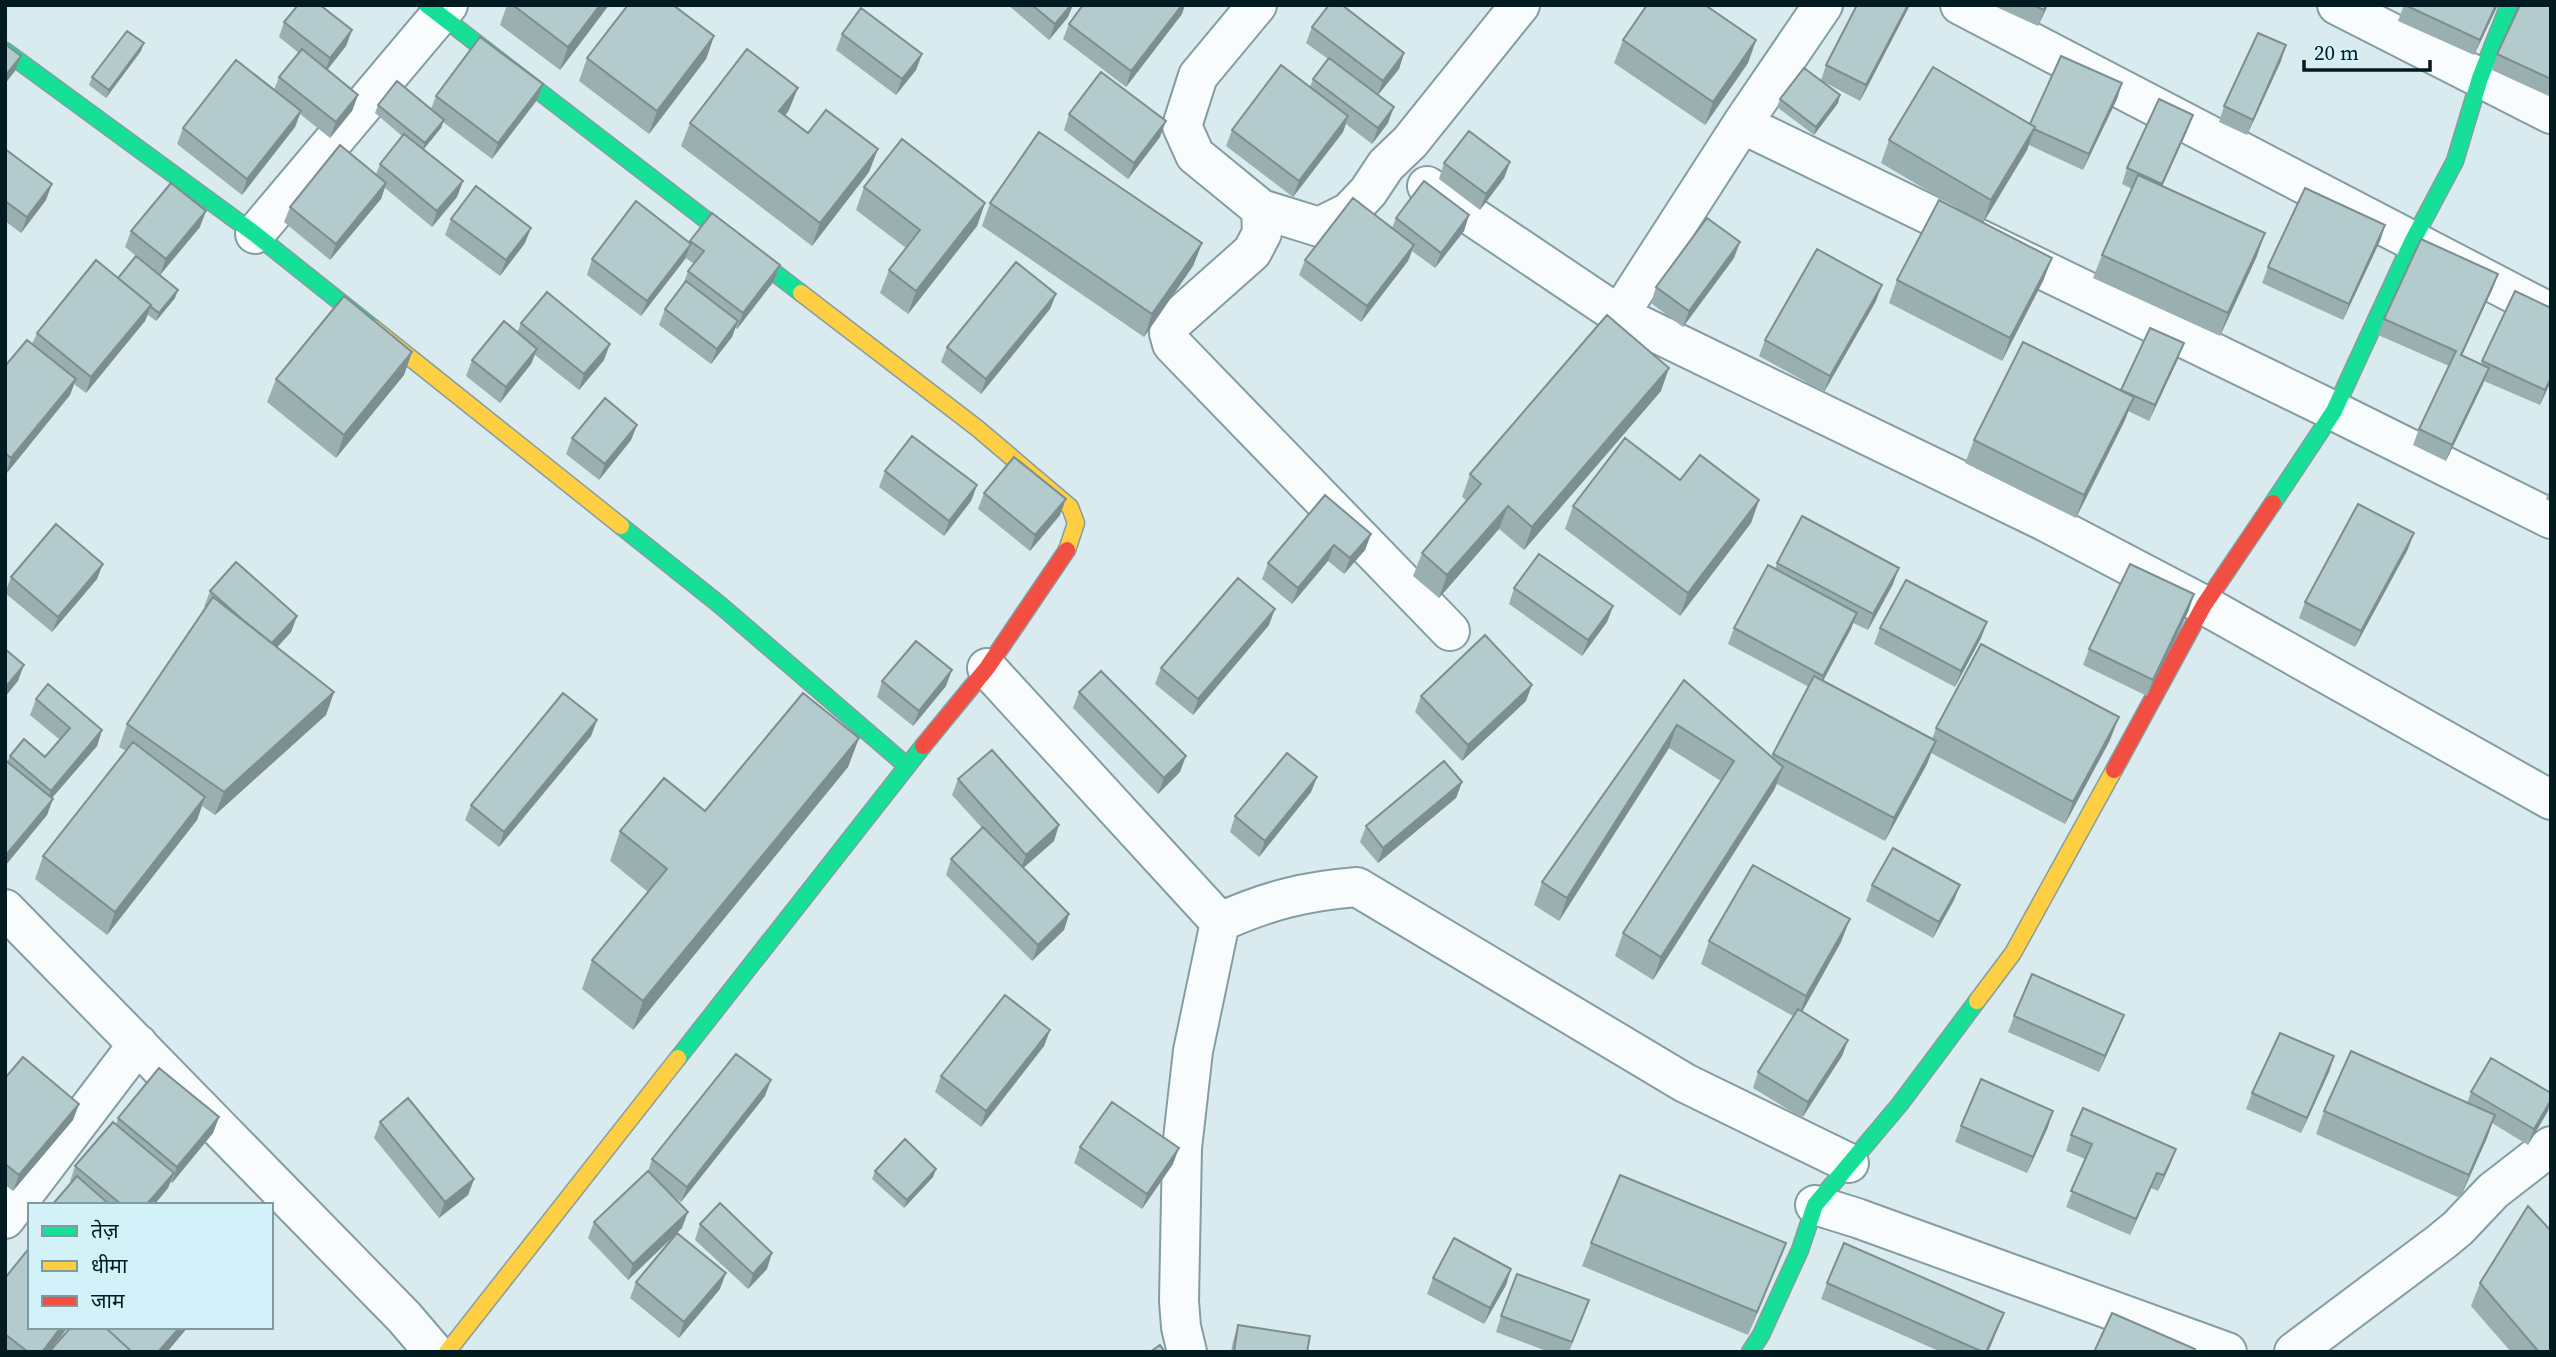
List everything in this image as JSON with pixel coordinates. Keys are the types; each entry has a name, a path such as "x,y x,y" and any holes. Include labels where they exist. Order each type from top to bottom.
{"street":[{"path":"1257,5 1198,76 1182,126 1195,155 1261,209 1319,227 1349,212 1368,192 1386,165 1410,142 1520,5"},
{"path":"1619,315 1742,124 1823,5"},
{"path":"1960,5 2551,313"},
{"path":"2337,5 2551,114"},
{"path":"1750,1352 1761,1335 1800,1250 1815,1205 1900,1104 2013,953 2204,605 2334,411 2412,242 2455,161 2480,78 2509,5"},
{"path":"255,234 438,9 978,428 1070,507 1076,523 1067,550 987,668 447,1352"},
{"path":"5,51 255,234 720,605 907,766"},
{"path":"1742,124 2551,519"},
{"path":"1427,186 1619,315 2042,520 2204,605 2551,800"},
{"path":"1261,209 1262,233 1252,252 1172,323 1169,333 1172,344 1450,631"},
{"path":"987,668 1220,922"},
{"path":"1220,922 1258,905 1314,891 1357,887 1685,1083 1849,1163"},
{"path":"9,922 138,1044 404,1317 434,1352"},
{"path":"1187,1352 1179,1301 1182,1148 1193,1051 1220,922"},
{"path":"5,1219 138,1044"},
{"path":"2294,1352 2441,1242 2493,1191 2551,1146"},
{"path":"1815,1205 2227,1352"}],"building":[{"path":"298,5 320,5 352,30 330,58 284,22"},
{"path":"513,5 600,5 568,47"},
{"path":"628,5 673,5 714,36 657,111 587,58"},
{"path":"1032,5 1071,5 1055,24"},
{"path":"1083,5 1182,5 1131,71 1069,24"},
{"path":"1329,5 1342,5 1404,53 1383,81 1312,27"},
{"path":"1647,5 1705,5 1756,40 1713,102 1623,40"},
{"path":"1857,5 1908,5 1866,85 1826,65"},
{"path":"2032,5 2046,5 2044,10"},
{"path":"2405,5 2496,5 2480,40"},
{"path":"2520,5 2551,5 2551,79 2497,54"},
{"path":"861,8 922,54 902,79 842,34"},
{"path":"127,31 144,43 109,90 92,77"},
{"path":"2258,33 2286,45 2253,120 2224,106"},
{"path":"480,37 543,84 498,143 436,96"},
{"path":"5,44 21,56 5,76"},
{"path":"302,49 358,95 336,122 279,77"},
{"path":"747,49 798,88 779,111 808,133 826,110 878,149 820,223 690,123"},
{"path":"2061,56 2122,83 2089,154 2034,129 2030,124"},
{"path":"1329,58 1394,107 1378,128 1313,79"},
{"path":"236,60 301,111 247,179 183,128"},
{"path":"1281,65 1348,116 1299,181 1232,130"},
{"path":"1933,67 2035,127 1991,200 1889,140"},
{"path":"1804,68 1840,95 1816,127 1780,99"},
{"path":"1101,72 1166,121 1134,163 1069,114"},
{"path":"397,81 444,120 425,143 378,105"},
{"path":"2159,99 2193,115 2162,184 2127,168"},
{"path":"1469,131 1510,162 1486,194 1444,163"},
{"path":"1039,132 1202,243 1152,314 990,203"},
{"path":"404,134 463,181 437,211 380,164"},
{"path":"902,139 985,203 916,291 889,270 920,230 864,187"},
{"path":"340,145 386,183 336,244 290,207"},
{"path":"5,149 52,184 27,217 5,201"},
{"path":"2138,175 2265,233 2228,313 2102,255"},
{"path":"1424,181 1469,215 1441,253 1396,218"},
{"path":"171,183 206,211 166,259 131,231"},
{"path":"476,186 531,228 506,260 451,219"},
{"path":"2305,188 2385,225 2349,304 2268,267"},
{"path":"1353,198 1414,245 1367,306 1305,260"},
{"path":"1939,200 2052,258 2010,338 1897,280"},
{"path":"636,201 691,244 647,301 592,259"},
{"path":"712,213 780,265 743,313 688,271 704,251 690,241"},
{"path":"1707,218 1740,242 1689,311 1656,287"},
{"path":"2421,239 2498,274 2461,355 2489,368 2452,445 2419,429 2456,351 2384,319"},
{"path":"1817,249 1882,285 1830,376 1765,340"},
{"path":"136,256 178,290 159,313 118,278"},
{"path":"96,260 151,305 91,377 37,333"},
{"path":"1016,262 1056,294 986,379 947,347"},
{"path":"686,281 738,321 717,349 665,309"},
{"path":"2515,291 2551,308 2551,378 2545,390 2482,361"},
{"path":"547,292 610,344 584,374 521,323"},
{"path":"344,296 412,352 344,435 276,379"},
{"path":"1607,315 1669,368 1532,527 1508,506 1447,575 1422,553 1481,484 1470,474"},
{"path":"504,321 537,349 506,387 472,360"},
{"path":"2150,328 2184,343 2155,405 2121,390"},
{"path":"27,340 76,379 11,458 5,453 5,366"},
{"path":"2023,342 2134,397 2084,495 1974,440"},
{"path":"605,398 637,425 605,464 572,438"},
{"path":"912,436 977,485 949,521 885,471"},
{"path":"1625,438 1680,480 1700,455 1759,500 1688,593 1573,506"},
{"path":"1014,457 1066,499 1035,535 984,493"},
{"path":"1325,495 1371,534 1350,558 1334,545 1298,588 1268,563"},
{"path":"2358,504 2414,533 2361,631 2305,602"},
{"path":"1802,516 1899,568 1873,614 1777,563"},
{"path":"56,524 103,564 58,617 11,577"},
{"path":"1539,554 1613,606 1588,640 1514,588"},
{"path":"236,562 297,616 272,643 210,591"},
{"path":"2130,564 2194,594 2153,680 2089,649"},
{"path":"1768,565 1857,613 1823,676 1734,628"},
{"path":"1238,578 1275,609 1198,699 1161,668"},
{"path":"1906,580 1987,622 1961,671 1880,628"},
{"path":"213,597 334,692 224,792 127,724"},
{"path":"1485,635 1532,685 1468,745 1421,696"},
{"path":"916,641 952,670 919,711 882,681"},
{"path":"1981,644 2119,717 2073,802 1936,728"},
{"path":"5,649 24,665 5,688"},
{"path":"1101,671 1186,756 1164,778 1079,692"},
{"path":"1814,676 1936,741 1894,818 1773,754"},
{"path":"1684,680 1783,767 1661,957 1623,933 1734,761 1677,725 1567,898 1542,882"},
{"path":"48,684 102,730 51,791 10,756 24,739 45,757 70,728 36,699"},
{"path":"563,693 597,720 504,832 471,805"},
{"path":"803,693 859,738 643,1001 592,960 667,869 620,831 664,778 705,811"},
{"path":"133,742 205,797 115,912 43,856"},
{"path":"992,750 1059,825 1026,855 958,779"},
{"path":"1287,753 1317,777 1265,841 1235,816"},
{"path":"5,760 53,799 6,855 5,854"},
{"path":"1444,761 1462,782 1383,848 1366,826"},
{"path":"983,827 1069,914 1038,945 951,859"},
{"path":"1893,848 1960,885 1939,922 1872,885"},
{"path":"1753,865 1850,919 1806,996 1709,941"},
{"path":"2032,974 2124,1015 2105,1056 2014,1016"},
{"path":"1005,995 1050,1030 986,1111 941,1076"},
{"path":"1798,1009 1848,1040 1808,1102 1758,1072"},
{"path":"2280,1033 2334,1056 2307,1118 2252,1093"},
{"path":"2351,1051 2495,1115 2469,1175 2324,1111"},
{"path":"736,1054 771,1080 687,1187 652,1159"},
{"path":"23,1057 79,1104 19,1175 5,1164 5,1078"},
{"path":"2491,1058 2551,1093 2551,1100 2534,1129 2471,1092"},
{"path":"159,1068 219,1117 177,1167 118,1118"},
{"path":"1981,1079 2053,1111 2033,1157 1961,1126"},
{"path":"408,1098 474,1179 445,1202 380,1122"},
{"path":"1112,1102 1179,1148 1147,1194 1080,1147"},
{"path":"2083,1108 2176,1149 2164,1175 2157,1173 2136,1219 2071,1191 2092,1144 2071,1135"},
{"path":"113,1122 174,1173 148,1203 120,1203 75,1166"},
{"path":"905,1139 936,1169 907,1200 875,1171"},
{"path":"648,1171 688,1212 633,1264 594,1222"},
{"path":"1620,1175 1786,1243 1757,1312 1591,1243"},
{"path":"77,1176 108,1203 54,1203"},
{"path":"720,1203 772,1253 753,1274 700,1224"},
{"path":"2528,1206 2551,1231 2551,1352 2539,1352 2480,1283"},
{"path":"677,1233 726,1273 684,1322 636,1282"},
{"path":"1454,1238 1511,1269 1490,1308 1433,1278"},
{"path":"1844,1243 2004,1313 1986,1352 1827,1283"},
{"path":"28,1249 28,1329 59,1329 42,1352 28,1352 5,1334 5,1278"},
{"path":"1517,1274 1589,1300 1572,1342 1501,1316"},
{"path":"2112,1313 2195,1349 2194,1352 2094,1352"},
{"path":"1238,1325 1310,1336 1307,1352 1234,1352"},
{"path":"69,1329 107,1329 132,1352 49,1352"},
{"path":"107,1329 178,1329 158,1352 132,1352"},
{"path":"1160,1345 1165,1352 1150,1352"}],"traffic: fast":[{"path":"427,5 801,293"},
{"path":"2273,503 2334,411 2412,242 2455,161 2480,78 2509,5"},
{"path":"5,51 255,234 373,328"},
{"path":"621,526 720,605 907,766"},
{"path":"678,1058 923,746"},
{"path":"1750,1352 1761,1335 1800,1250 1815,1205 1900,1104 1977,1001"}],"traffic: slow":[{"path":"801,293 977,428 1070,507 1076,523 1067,550"},
{"path":"373,328 621,526"},
{"path":"1977,1001 2013,953 2114,770"},
{"path":"447,1352 678,1058"}],"traffic: jam":[{"path":"2114,770 2204,605 2273,503"},
{"path":"923,746 987,668 1067,550"}]}
